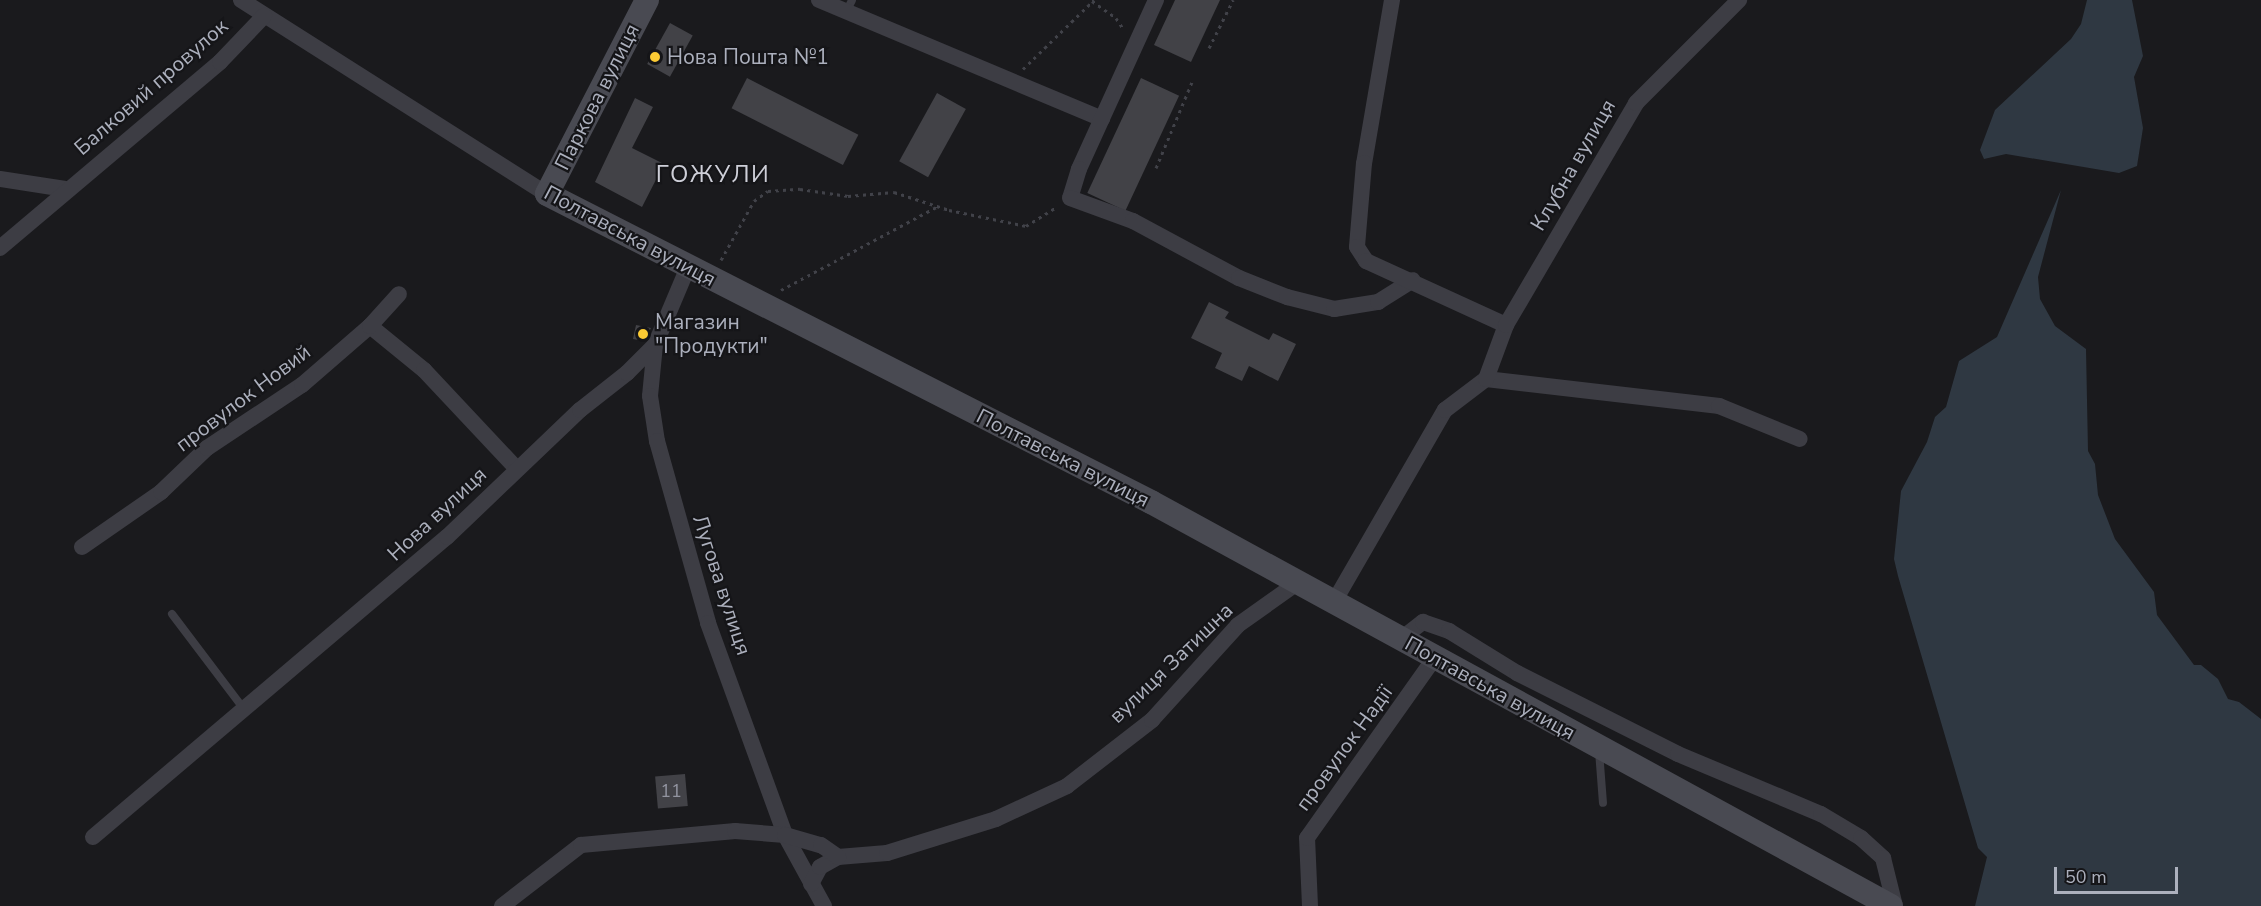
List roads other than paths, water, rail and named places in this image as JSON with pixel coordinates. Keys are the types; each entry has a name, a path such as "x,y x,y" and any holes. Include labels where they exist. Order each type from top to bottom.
{"street":[{"name":"Полтавська вулиця","path":"241,0 547,194 1300,581 1598,748 1893,906"},
{"name":"Паркова вулиця","path":"547,194 646,0"},
{"path":"819,0 849,6 1011,81 1102,119"},
{"path":"1156,0 1078,169 1070,198 1133,221 1239,278 1287,297 1334,309 1378,302 1413,280"},
{"path":"1392,0 1364,163 1357,247 1366,261 1413,280 1506,325"},
{"name":"Клубна вулиця","path":"1486,380 1506,325 1636,103 1739,0"},
{"name":"Балковий провулок","path":"0,248 65,189 113,153 220,62 264,15"},
{"path":"0,179 65,189"},
{"name":"Лугова вулиця","path":"688,267 655,345 650,396 657,441 708,623 785,835 824,906"},
{"name":"провулок Новий","path":"82,546 160,492 207,447 302,385 370,326 399,294"},
{"path":"370,326 424,370 517,470"},
{"name":"Нова вулиця","path":"93,837 243,708 360,614 655,345"},
{"path":"1334,602 1445,410 1486,380 1719,406 1800,440"},
{"name":"вулиця Затишна","path":"838,857 887,853 996,819 1067,786 1152,720 1238,626 1300,581"},
{"path":"1401,639 1423,622 1449,631 1517,673 1678,754 1821,814 1861,838 1883,858 1893,906"},
{"name":"провулок Надії","path":"1310,906 1307,838 1435,657"},
{"path":"502,906 582,845 735,831 785,835 821,845 838,857 820,867 811,884"}],"lane":[{"path":"172,614 243,708"},
{"path":"1598,748 1603,803"}],"place":[{"name":"Нова Пошта №1","path":"655,57"},
{"name":"Магазин \"Продукти\"","path":"643,334"}],"district":[{"name":"ГОЖУЛИ","path":"713,175"}]}
